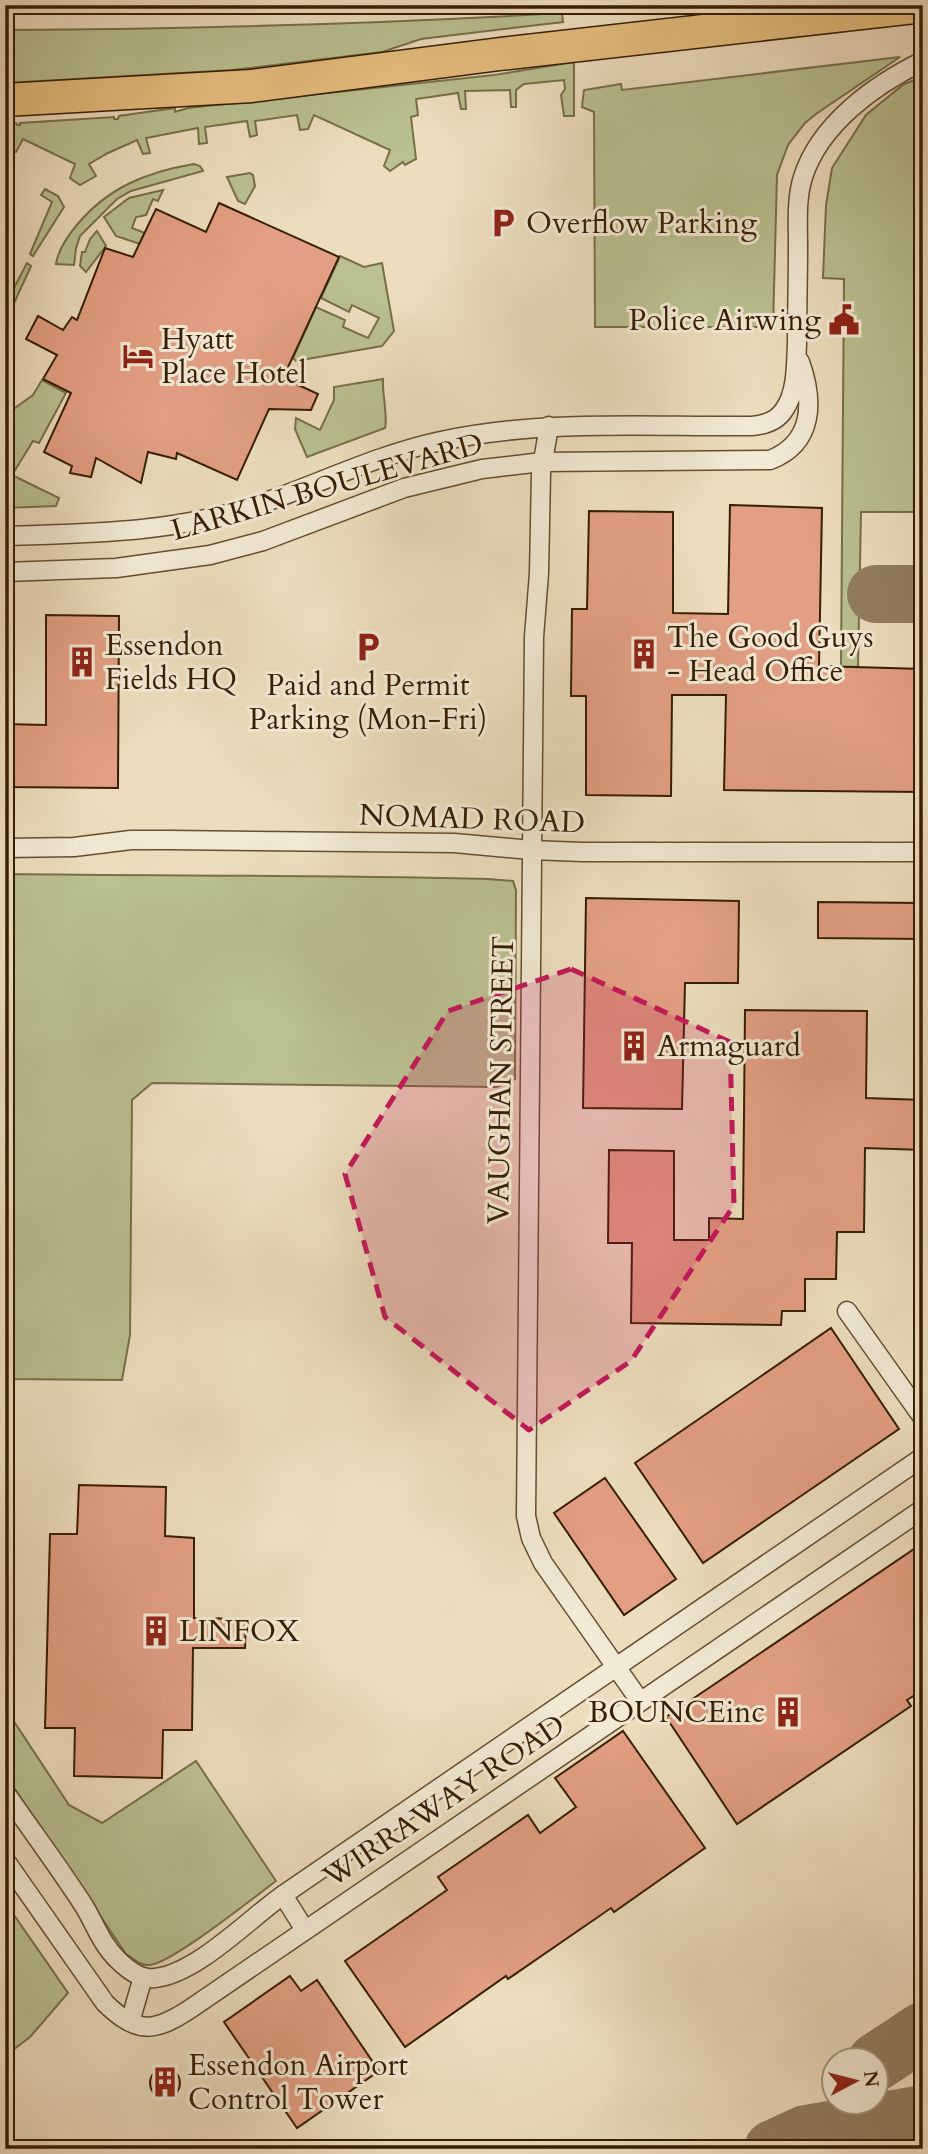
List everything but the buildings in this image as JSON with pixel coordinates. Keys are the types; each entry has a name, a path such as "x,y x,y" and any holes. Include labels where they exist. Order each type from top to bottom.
{"highway":[{"path":"5,100 252,86 500,54 923,6"}],"street":[{"path":"796,352 799,208 807,168 828,134 854,106 890,78 923,61"},
{"name":"LARKIN BOULEVARD","path":"5,536 136,531 180,525 250,507 359,465 428,443 473,434 549,426 764,424 777,418 788,403 793,385 796,352"},
{"name":"LARKIN BOULEVARD","path":"5,572 116,568 210,555 270,538 380,495 482,469 542,462 760,462 778,457 796,444 806,427 807,391 796,352"},
{"name":"VAUGHAN STREET","path":"549,426 542,462 534,637 526,1517 531,1538 543,1563 640,1701"},
{"name":"NOMAD ROAD","path":"10,846 74,847 131,840 169,840 467,843 531,850 923,852"},
{"path":"847,1311 923,1418"},
{"name":"WIRRAWAY ROAD","path":"143,1977 160,1977 190,1965 283,1895 923,1457"},
{"name":"WIRRAWAY ROAD","path":"130,2022 152,2027 169,2023 923,1509"},
{"path":"5,1792 83,1906 105,1945 118,1961 143,1977 130,2022 111,2009 93,1988 5,1860"},
{"path":"283,1895 305,1930"}],"highlighted area":[{"path":"571,969 730,1042 734,1205 631,1361 529,1430 385,1317 345,1174 448,1011"}],"green space":[{"path":"562,13 563,22 421,39 382,52 233,70 5,83 5,30 284,25"},
{"path":"900,57 816,114 805,123 788,145 777,175 773,327 595,327 594,112 582,107 584,90 621,84 622,90"},
{"path":"574,62 574,116 564,116 561,95 565,89 564,80 524,84 516,90 516,107 511,107 510,90 465,91 466,109 461,109 458,93 416,99 418,115 411,117 416,159 405,165 403,162 390,171 384,166 390,150 314,115 308,129 300,130 297,115 255,121 257,135 250,137 247,121 205,127 207,143 199,144 198,128 146,138 150,153 143,154 137,140 89,164 96,176 80,185 70,178 75,164 23,139 16,152 5,151 5,123 20,125 114,117 118,119 119,116 175,108 175,112 188,108 494,75"},
{"path":"923,77 923,512 861,512 858,667 841,667 844,279 823,278 826,205 832,168 866,115 904,84"},
{"path":"194,164 200,166 203,171 131,191 117,199 80,236 74,265 56,264 69,235 101,201 144,177"},
{"path":"250,173 255,186 245,204 238,201 227,177"},
{"path":"45,189 58,196 64,207 33,256 30,254 52,202 41,195"},
{"path":"163,190 158,201 153,199 146,215 136,217 132,228 145,233 140,244 116,236 104,217 129,198"},
{"path":"97,231 106,246 86,272 80,266 82,252 85,252 90,239"},
{"path":"340,256 364,267 382,263 394,331 382,346 296,361 293,358 316,307 345,320 343,327 368,338 379,318 352,305 349,312 321,298"},
{"path":"27,263 31,266 5,323 5,305"},
{"path":"383,379 385,428 307,457 295,429 296,418 320,430 334,400 334,387"},
{"path":"42,380 66,393 39,443 33,441 12,475 59,498 56,506 5,508 5,415 33,395"},
{"path":"5,874 513,881 516,890 515,1079 497,1087 152,1083 132,1100 130,1335 122,1380 5,1379"},
{"path":"13,1720 69,1805 102,1823 196,1761 276,1881 213,1929 176,1953 150,1965 137,1962 126,1954 5,1775 5,1726"},
{"path":"5,1902 68,1993 30,2037 5,2056"},
{"path":"923,2137 923,2149 863,2149 870,2146"}],"taxiway":[{"path":"876,594 923,594"},
{"path":"890,2053 923,2031"},
{"path":"773,2149 806,2134 923,2114"}],"place":[{"name":"Overflow Parking","path":"503,223"},
{"name":"Police Airwing","path":"844,320"},
{"name":"Hyatt Place Hotel","path":"138,356"},
{"name":"Paid and Permit Parking (Mon-Fri)","path":"368,647"},
{"name":"The Good Guys - Head Office","path":"644,654"},
{"name":"Essendon Fields HQ","path":"82,662"},
{"name":"Armaguard","path":"634,1046"},
{"name":"LINFOX","path":"156,1631"},
{"name":"BOUNCEinc","path":"788,1712"},
{"name":"Essendon Airport Control Tower","path":"165,2082"}]}
